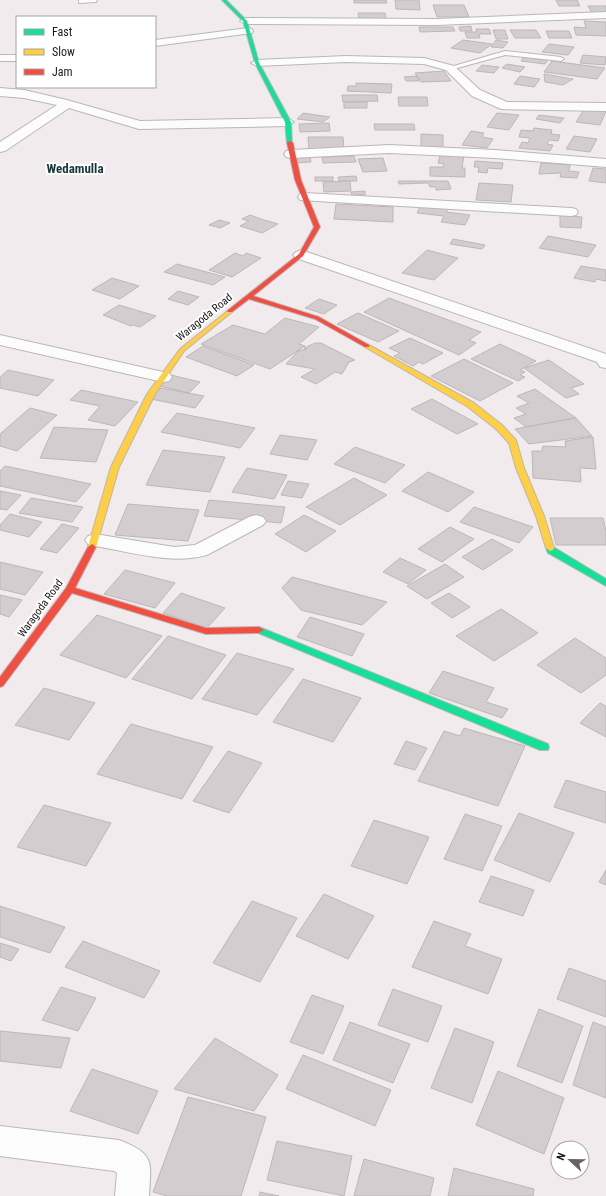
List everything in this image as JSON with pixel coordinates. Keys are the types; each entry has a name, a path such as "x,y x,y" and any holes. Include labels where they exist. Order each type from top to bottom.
{"main road":[{"name":"Waragoda Road","path":"0,684 70,589 95,540 115,467 151,394 182,350 300,255 317,227 298,180 291,154 288,122 257,63 247,26 224,0"},
{"path":"248,297 317,318 471,405 499,427 513,442 520,468 540,516 551,551 606,583"},
{"path":"70,589 206,631 255,629 264,631 544,747"}],"street":[{"path":"156,43 247,26 437,22 606,15"},
{"path":"0,58 16,58"},
{"path":"257,63 346,58 424,61 450,68 476,93 495,103 505,106 606,107"},
{"path":"0,92 24,94 67,104 139,125 288,122"},
{"path":"0,148 67,104"},
{"path":"291,154 389,149 494,154 606,163"},
{"path":"305,196 571,212"},
{"path":"300,255 605,359 606,362"},
{"path":"0,340 163,377"},
{"path":"95,540 174,553 200,551 256,521"},
{"path":"0,1141 119,1156 134,1165 132,1196"}],"lane":[{"path":"450,68 505,53 561,59"}],"building":[{"path":"354,0 386,0 387,3 354,3"},
{"path":"395,0 419,0 420,10 396,9"},
{"path":"556,0 577,0 580,6 559,6"},
{"path":"433,5 464,5 469,17 437,17"},
{"path":"588,6 606,6 606,13 592,13"},
{"path":"358,13 385,13 386,19 359,19"},
{"path":"584,21 606,22 606,36 576,35 574,27 586,28"},
{"path":"471,26 472,31 460,31 459,27"},
{"path":"419,27 453,27 455,31 420,32"},
{"path":"476,29 489,29 491,34 479,34 480,38 467,38 465,32 477,32"},
{"path":"493,30 505,30 508,39 496,39"},
{"path":"510,30 536,30 541,38 515,38"},
{"path":"546,31 569,31 572,38 549,38"},
{"path":"463,40 492,44 480,53 451,48"},
{"path":"496,40 508,42 503,48 491,47"},
{"path":"549,44 574,47 568,55 542,52"},
{"path":"583,55 606,57 605,65 580,63"},
{"path":"524,57 548,60 545,64 521,61"},
{"path":"552,61 605,68 597,79 544,72"},
{"path":"507,64 525,67 520,72 502,68"},
{"path":"482,65 499,67 494,73 476,71"},
{"path":"444,71 451,81 421,82 415,73"},
{"path":"544,74 573,79 563,85 545,82"},
{"path":"417,76 419,81 406,81 404,77"},
{"path":"520,76 540,79 534,87 514,84"},
{"path":"356,83 392,84 391,93 347,91 348,86 356,86"},
{"path":"342,95 377,95 378,101 343,102"},
{"path":"398,97 427,97 428,106 399,106"},
{"path":"344,102 367,102 367,108 344,108"},
{"path":"585,108 606,111 600,125 576,122"},
{"path":"303,113 330,117 323,122 297,119"},
{"path":"497,113 519,115 509,130 487,127"},
{"path":"539,115 564,118 560,123 536,119"},
{"path":"329,123 330,131 300,132 299,124"},
{"path":"374,124 414,124 415,130 375,130"},
{"path":"534,128 552,130 551,134 560,135 558,141 549,140 547,144 553,145 550,151 519,148 522,142 528,143 530,138 519,137 521,130 533,131"},
{"path":"471,131 484,133 482,137 493,139 487,148 462,145"},
{"path":"421,134 443,135 443,148 421,148"},
{"path":"574,136 597,139 590,152 566,149"},
{"path":"308,137 343,137 344,150 309,151"},
{"path":"446,154 464,155 462,168 465,168 465,177 430,176 430,167 443,167 444,164 438,163 440,155 446,156"},
{"path":"310,156 311,162 295,163 294,157"},
{"path":"354,156 356,162 323,163 322,157"},
{"path":"383,158 387,171 363,172 358,159"},
{"path":"475,161 503,163 502,169 488,168 487,173 478,172 479,167 474,167"},
{"path":"541,163 570,165 569,171 579,172 577,178 560,177 561,173 539,174"},
{"path":"593,168 606,169 606,183 589,181"},
{"path":"356,176 357,181 339,181 338,177"},
{"path":"315,177 333,177 333,181 315,181"},
{"path":"350,181 351,191 324,192 323,182"},
{"path":"398,181 448,181 451,189 436,190 436,187 430,187 428,183 399,184"},
{"path":"479,183 513,185 511,202 476,200"},
{"path":"365,191 365,195 352,195 351,192"},
{"path":"336,204 393,207 393,222 334,219"},
{"path":"420,207 448,209 446,212 470,215 465,225 441,222 444,216 417,213"},
{"path":"250,215 278,224 262,233 240,226 249,221 242,219"},
{"path":"560,215 582,217 581,228 560,227"},
{"path":"219,220 230,223 220,228 209,225"},
{"path":"548,236 596,245 588,257 539,248"},
{"path":"453,239 485,245 482,249 450,244"},
{"path":"427,250 458,258 434,280 402,273"},
{"path":"235,253 243,256 246,253 261,258 232,277 209,270"},
{"path":"177,264 225,277 213,285 164,272"},
{"path":"581,266 606,270 606,281 596,279 595,282 574,278"},
{"path":"112,278 139,286 120,299 92,290"},
{"path":"178,291 199,297 188,305 168,299"},
{"path":"389,298 481,332 469,340 476,343 459,355 364,312"},
{"path":"319,299 337,305 324,314 305,308"},
{"path":"119,305 156,316 140,327 133,325 131,326 103,315"},
{"path":"358,313 399,331 378,342 337,324"},
{"path":"285,318 319,327 299,344 305,346 270,369 201,344 233,325 265,334"},
{"path":"410,338 443,353 423,364 419,362 413,366 394,356 400,353 389,348"},
{"path":"315,343 321,343 355,360 349,362 342,374 335,372 316,384 301,377 315,369 286,364 298,351 307,349 304,348"},
{"path":"500,344 536,361 520,370 525,372 520,375 525,377 518,381 471,359"},
{"path":"203,346 254,365 237,376 186,357"},
{"path":"464,359 513,383 480,401 431,376"},
{"path":"549,360 584,384 571,388 579,394 566,398 524,368"},
{"path":"8,370 54,380 38,396 0,388 0,377"},
{"path":"171,375 200,382 189,393 160,386"},
{"path":"161,388 204,396 195,408 151,399"},
{"path":"535,389 576,418 526,427 514,418 526,414 516,408 529,403 517,396"},
{"path":"81,390 138,402 115,426 88,420 100,406 70,400"},
{"path":"432,399 478,424 457,434 411,409"},
{"path":"30,408 57,415 17,451 0,446 0,434"},
{"path":"177,413 255,428 240,448 161,432"},
{"path":"576,418 592,436 529,444 515,429"},
{"path":"54,427 108,430 96,462 40,458"},
{"path":"280,435 317,440 307,460 270,454"},
{"path":"593,437 596,469 580,468 581,482 533,478 532,451 542,451 543,446 566,447 565,441"},
{"path":"355,447 405,465 385,483 334,464"},
{"path":"163,450 225,457 210,492 146,485"},
{"path":"5,466 91,484 76,502 0,486 0,471"},
{"path":"247,468 287,475 274,499 232,492"},
{"path":"428,472 474,492 448,512 402,491"},
{"path":"354,478 387,495 340,525 306,507"},
{"path":"288,481 309,484 302,498 281,495"},
{"path":"0,491 21,495 7,510 0,509"},
{"path":"31,498 83,507 72,522 19,513"},
{"path":"209,500 285,507 281,523 204,516"},
{"path":"128,504 199,510 188,541 115,535"},
{"path":"474,507 533,527 519,543 460,522"},
{"path":"10,514 42,522 29,537 0,530 0,525"},
{"path":"304,515 336,531 306,552 275,534"},
{"path":"550,518 603,518 606,531 606,545 556,545"},
{"path":"62,524 79,528 57,553 40,549"},
{"path":"450,527 474,539 442,562 418,549"},
{"path":"492,539 513,550 483,570 462,557"},
{"path":"400,558 426,570 408,584 383,572"},
{"path":"0,562 43,572 25,595 0,589"},
{"path":"445,564 464,577 427,599 407,586"},
{"path":"125,570 175,583 155,608 104,594"},
{"path":"292,577 387,602 362,625 301,610 282,588"},
{"path":"181,593 225,608 207,628 163,613"},
{"path":"449,593 470,607 452,618 431,603"},
{"path":"0,595 22,600 9,617 0,614"},
{"path":"501,609 538,633 494,661 456,636"},
{"path":"97,615 162,636 126,678 60,655"},
{"path":"310,617 364,634 352,656 297,637"},
{"path":"168,636 226,655 192,699 132,679"},
{"path":"575,638 606,658 606,675 581,693 537,665"},
{"path":"237,653 294,669 257,715 202,699"},
{"path":"443,671 494,688 486,702 508,709 502,718 429,693"},
{"path":"303,679 361,698 333,742 273,722"},
{"path":"44,688 95,703 69,740 15,725"},
{"path":"600,703 606,706 606,737 580,723"},
{"path":"131,724 213,747 182,799 97,774"},
{"path":"464,728 525,746 498,806 418,781 444,731 460,736"},
{"path":"406,741 427,748 415,770 394,764"},
{"path":"228,751 262,763 229,813 193,801"},
{"path":"566,780 606,792 606,823 554,807"},
{"path":"44,805 111,823 86,866 17,847"},
{"path":"519,813 574,833 550,882 494,860"},
{"path":"465,814 502,826 482,871 444,859"},
{"path":"374,820 429,837 407,884 351,866"},
{"path":"606,870 606,885 599,882"},
{"path":"491,876 534,890 523,916 479,902"},
{"path":"324,894 374,916 348,959 296,936"},
{"path":"252,901 297,918 260,982 213,963"},
{"path":"0,906 65,927 50,953 0,937"},
{"path":"434,921 471,934 465,946 502,959 488,994 412,967"},
{"path":"83,941 160,971 144,998 65,967"},
{"path":"0,943 19,949 11,961 0,957"},
{"path":"569,968 606,981 606,1017 557,999"},
{"path":"61,987 96,998 78,1031 42,1020"},
{"path":"393,989 442,1006 428,1042 378,1025"},
{"path":"312,995 344,1006 323,1054 290,1042"},
{"path":"539,1009 583,1026 562,1083 517,1066"},
{"path":"350,1022 410,1044 393,1083 333,1060"},
{"path":"593,1022 606,1027 606,1098 573,1085"},
{"path":"455,1028 494,1042 472,1103 431,1088"},
{"path":"0,1031 70,1038 61,1068 0,1061"},
{"path":"215,1038 278,1075 254,1111 174,1089"},
{"path":"303,1055 391,1090 375,1126 286,1089"},
{"path":"92,1069 158,1091 138,1134 70,1111"},
{"path":"498,1071 564,1098 544,1154 476,1125"},
{"path":"188,1097 266,1117 241,1196 167,1196 153,1192"},
{"path":"277,1141 352,1156 344,1196 267,1180"},
{"path":"364,1159 434,1178 430,1196 354,1196"},
{"path":"454,1168 534,1189 533,1196 448,1196"},
{"path":"260,1192 279,1196 259,1196"}],"traffic: fast":[{"path":"224,0 245,21 257,63 288,122 290,143"},
{"path":"550,548 551,551 606,583"},
{"path":"259,630 544,747"}],"traffic: slow":[{"path":"92,547 115,467 151,394 182,350 230,311"},
{"path":"367,346 471,405 499,427 513,442 520,468 540,516 550,548"}],"traffic: jam":[{"path":"230,311 301,255 317,227 298,180 290,143"},
{"path":"248,297 317,318 367,346"},
{"path":"0,684 70,589 92,547"},
{"path":"70,589 206,631 259,630"}],"district":[{"name":"Wedamulla","path":"75,168"}]}
